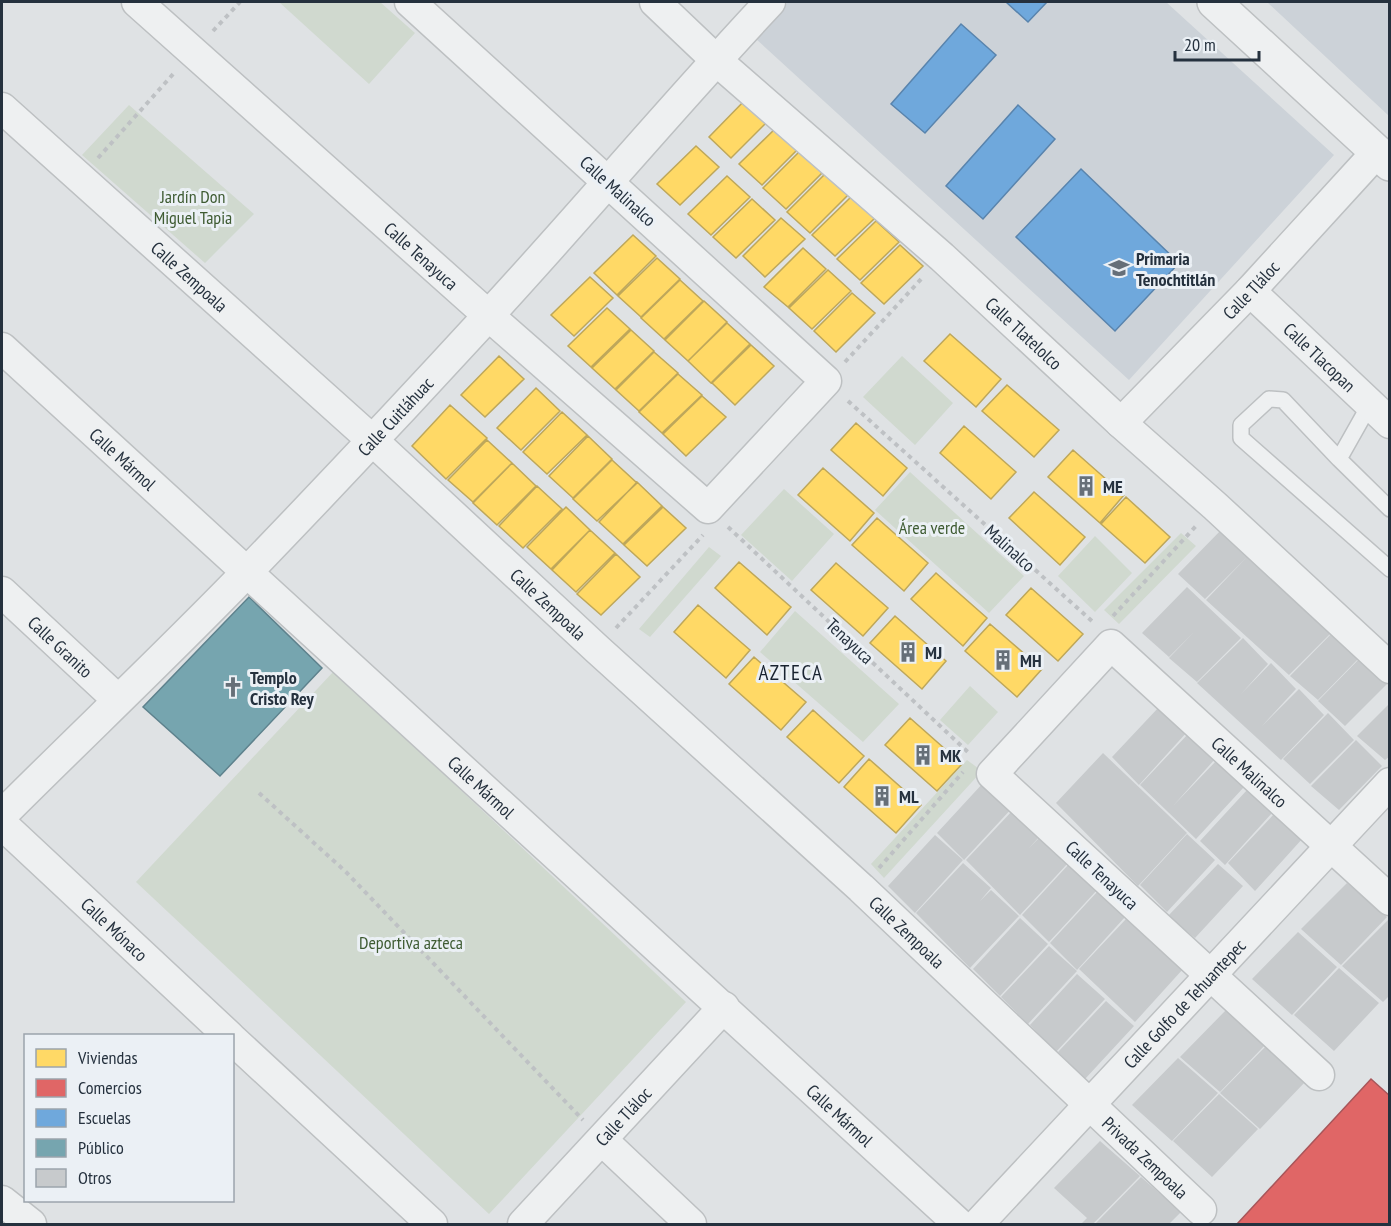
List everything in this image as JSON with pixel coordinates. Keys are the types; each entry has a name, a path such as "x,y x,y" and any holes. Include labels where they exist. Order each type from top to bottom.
{"street":[{"name":"Calle Tenayuca","path":"137,2 714,513"},
{"name":"Calle Malinalco","path":"410,2 826,381"},
{"name":"Calle Tlatelolco","path":"655,2 716,60 942,256 1120,423 1215,506 1389,668"},
{"name":"Calle Cuitláhuac","path":"2,815 248,571 372,440 609,183 770,2"},
{"path":"1214,2 1383,158"},
{"name":"Calle Zempoala","path":"2,108 372,440 597,649 861,888 1090,1105"},
{"name":"Calle Tláloc","path":"1120,423 1383,158"},
{"name":"Calle Tlacopan","path":"1250,291 1380,414"},
{"name":"Calle Mármol","path":"2,348 959,1224"},
{"path":"714,513 826,381"},
{"name":"Calle Granito","path":"2,592 118,700"},
{"name":"Calle Malinalco","path":"1106,637 1389,900"},
{"path":"984,766 1106,637"},
{"name":"Calle Tenayuca","path":"984,766 1319,1075"},
{"name":"Calle Golfo de Tehuantepec","path":"978,1224 1211,977 1389,783"},
{"name":"Calle Mónaco","path":"2,824 228,1034"},
{"name":"Calle Tláloc","path":"523,1224 724,1007"},
{"path":"234,1041 432,1224"},
{"name":"Privada Zempoala","path":"1090,1105 1201,1210"},
{"path":"602,1140 691,1224"},
{"path":"2,1201 31,1224"}],"lane":[{"path":"1389,509 1283,400 1269,399 1241,425 1241,438 1389,569"},
{"path":"1339,459 1380,414"}],"path":[{"path":"80,179 240,2"},
{"path":"826,381 942,256"},
{"name":"Malinalco","path":"826,381 1106,637"},
{"path":"1106,637 1215,506"},
{"path":"597,649 714,513"},
{"name":"Tenayuca","path":"714,513 984,766"},
{"path":"861,888 984,766"},
{"path":"259,793 346,872 602,1140"}],"shaded area":[{"name":"Primaria Tenochtitlán","path":"788,2 1166,2 1334,155 1129,380 755,38"},
{"path":"1267,2 1389,2 1389,116"}],"green space":[{"path":"279,2 380,2 415,33 369,84"},
{"name":"Jardín Don Miguel Tapia","path":"129,105 254,214 205,263 82,155"},
{"path":"902,356 953,403 915,445 863,397"},
{"name":"Área verde","path":"910,472 1024,576 989,613 875,510"},
{"path":"784,489 834,534 792,581 741,535"},
{"path":"1181,533 1196,546 1119,624 1104,610"},
{"path":"1095,536 1132,573 1095,612 1058,576"},
{"path":"709,547 721,556 650,637 639,629"},
{"path":"795,611 899,704 863,742 760,652"},
{"name":"Deportiva azteca","path":"334,671 686,1002 489,1214 136,882"},
{"path":"970,686 998,712 968,745 940,720"},
{"path":"967,760 982,771 884,878 871,864"}],"building: Viviendas":[{"path":"747,98 770,119 731,158 709,137"},
{"path":"778,126 801,146 762,185 739,164"},
{"path":"696,146 719,167 680,205 657,184"},
{"path":"801,150 824,171 786,209 763,188"},
{"path":"826,173 849,194 810,233 787,212"},
{"path":"727,176 750,197 711,235 688,214"},
{"path":"851,197 875,218 835,256 812,235"},
{"path":"752,199 775,220 736,258 713,237"},
{"path":"781,218 805,239 765,277 743,256"},
{"path":"876,221 899,242 860,280 837,259"},
{"path":"633,235 656,256 617,295 594,273"},
{"path":"900,245 923,266 884,304 861,283"},
{"path":"803,248 826,269 788,307 764,287"},
{"path":"657,258 680,279 641,317 618,296"},
{"path":"828,270 851,291 812,329 789,308"},
{"path":"590,277 613,298 574,336 551,315"},
{"path":"680,280 703,301 664,339 641,318"},
{"path":"852,293 875,313 836,352 814,331"},
{"path":"704,301 727,322 688,361 665,340"},
{"path":"607,308 630,329 591,367 568,346"},
{"path":"727,323 750,344 711,383 688,361"},
{"path":"631,330 654,351 615,389 592,368"},
{"path":"950,334 1001,379 976,407 924,361"},
{"path":"751,345 774,366 735,405 712,383"},
{"path":"654,352 678,373 639,411 616,390"},
{"path":"499,356 524,379 485,417 461,395"},
{"path":"678,374 702,395 662,433 639,412"},
{"path":"1007,385 1059,430 1034,457 982,411"},
{"path":"536,388 560,411 521,450 497,428"},
{"path":"702,396 726,417 686,456 663,434"},
{"path":"450,405 487,438 446,479 412,446"},
{"path":"562,412 587,435 547,474 523,452"},
{"path":"856,423 907,468 883,496 831,450"},
{"path":"964,426 1016,472 991,499 940,453"},
{"path":"588,436 612,459 573,498 549,476"},
{"path":"487,440 512,463 473,502 448,480"},
{"name":"ME","path":"1073,450 1124,495 1100,523 1048,477"},
{"path":"612,460 637,483 597,521 573,499"},
{"path":"512,463 536,486 497,525 473,503"},
{"path":"823,468 874,513 850,541 798,495"},
{"path":"637,482 662,506 623,544 599,522"},
{"path":"537,486 562,509 523,548 499,526"},
{"path":"1034,492 1085,537 1060,565 1009,518"},
{"path":"1126,497 1170,537 1145,563 1101,524"},
{"path":"566,507 590,530 551,569 527,547"},
{"path":"663,507 686,528 647,566 624,545"},
{"path":"877,518 928,563 904,591 852,545"},
{"path":"590,530 615,553 576,592 552,570"},
{"path":"616,554 640,577 601,615 577,594"},
{"path":"739,562 791,607 767,635 715,588"},
{"path":"836,563 888,608 863,636 811,590"},
{"path":"936,573 987,618 963,646 911,599"},
{"path":"1031,588 1083,634 1058,661 1006,615"},
{"path":"698,605 750,650 726,678 674,632"},
{"name":"MJ","path":"895,616 946,661 922,689 870,643"},
{"name":"MH","path":"990,624 1042,669 1017,697 965,651"},
{"path":"754,657 806,702 781,730 729,684"},
{"path":"813,710 864,756 839,783 787,737"},
{"name":"MK","path":"910,718 962,764 937,791 885,745"},
{"name":"ML","path":"869,759 921,805 896,833 844,787"}],"building: Comercios":[{"path":"1371,1079 1390,1096 1390,1224 1237,1224"}],"building: Escuelas":[{"path":"1006,2 1047,2 1028,22"},
{"path":"961,24 996,55 925,133 891,104"},
{"path":"1018,105 1055,139 983,219 946,186"},
{"path":"1081,169 1179,263 1115,331 1016,237"}],"building: Público":[{"name":"Templo Cristo Rey","path":"249,597 322,668 220,776 143,707"}],"building: Otros":[{"path":"1223,528 1333,631 1289,675 1206,600 1247,557 1205,599 1178,574"},
{"path":"1187,587 1241,638 1197,682 1169,658 1194,632 1169,657 1142,633"},
{"path":"1335,630 1361,656 1318,700 1290,676"},
{"path":"1243,638 1268,664 1241,694 1271,663 1296,689 1262,726 1299,689 1324,715 1281,760 1197,683"},
{"path":"1363,655 1389,682 1345,726 1318,701"},
{"path":"1390,703 1390,756 1385,760 1357,736"},
{"path":"1159,707 1187,732 1139,785 1112,757"},
{"path":"1328,713 1354,740 1310,784 1283,759"},
{"path":"1188,734 1215,759 1173,806 1216,761 1244,787 1196,839 1140,785"},
{"path":"1356,740 1382,766 1339,810 1311,786"},
{"path":"1103,753 1187,833 1138,886 1056,803"},
{"path":"984,782 1013,807 964,860 937,833"},
{"path":"1247,790 1273,812 1225,865 1200,841"},
{"path":"1013,810 1041,835 1029,848 1040,837 1068,863 1020,915 966,860"},
{"path":"1275,813 1303,838 1255,891 1228,863"},
{"path":"1187,834 1215,860 1167,912 1140,885"},
{"path":"935,835 963,860 915,913 888,886"},
{"path":"963,863 991,888 980,901 991,890 1019,916 970,968 916,913"},
{"path":"1069,864 1097,890 1049,942 1022,915"},
{"path":"1218,864 1243,886 1195,938 1168,916"},
{"path":"1347,883 1387,917 1341,965 1301,929"},
{"path":"1097,892 1125,917 1077,970 1050,943"},
{"path":"1020,918 1048,944 1000,996 973,969"},
{"path":"1390,918 1390,995 1383,1002 1342,966"},
{"path":"1126,919 1183,969 1135,1022 1079,969"},
{"path":"1298,932 1337,967 1292,1015 1252,979"},
{"path":"1049,946 1077,971 1028,1024 1001,997"},
{"path":"1339,968 1379,1003 1334,1051 1294,1015"},
{"path":"1077,974 1105,999 1056,1052 1030,1025"},
{"path":"1106,1001 1134,1026 1085,1079 1058,1052"},
{"path":"1226,1010 1265,1045 1220,1092 1180,1057"},
{"path":"1266,1046 1306,1081 1260,1129 1220,1093"},
{"path":"1178,1058 1218,1093 1172,1141 1132,1105"},
{"path":"1219,1094 1258,1129 1212,1177 1173,1141"},
{"path":"1100,1141 1140,1176 1093,1224 1081,1224 1087,1218 1054,1188"},
{"path":"1141,1177 1181,1212 1169,1224 1095,1224"}],"place":[{"name":"Primaria Tenochtitlán","path":"1119,268"},
{"name":"ME","path":"1086,486"},
{"name":"MJ","path":"908,652"},
{"name":"MH","path":"1003,660"},
{"name":"Templo Cristo Rey","path":"233,687"},
{"name":"MK","path":"923,755"},
{"name":"ML","path":"882,796"}],"district":[{"name":"AZTECA","path":"791,672"}]}
